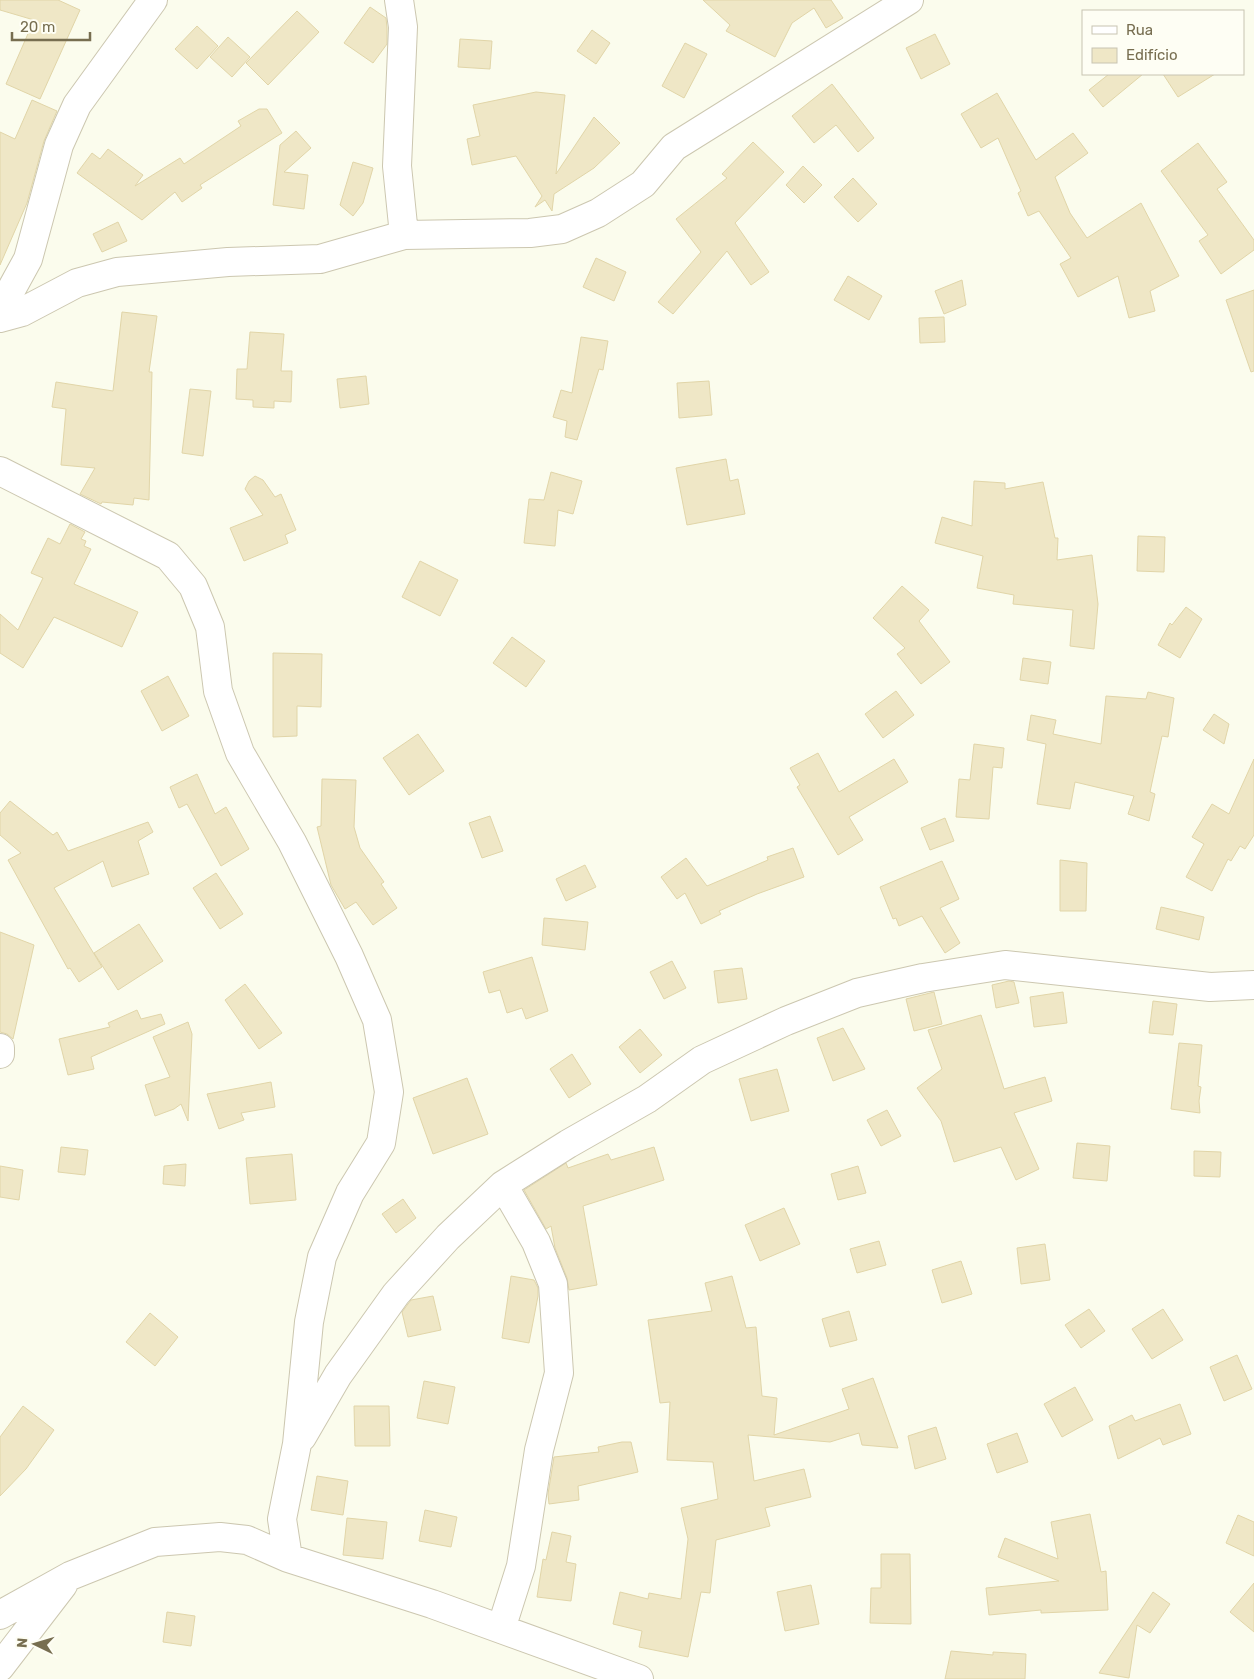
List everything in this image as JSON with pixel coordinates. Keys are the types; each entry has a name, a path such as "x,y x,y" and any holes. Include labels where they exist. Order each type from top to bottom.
{"street":[{"path":"0,310 28,259 59,145 77,105 153,0"},
{"path":"399,0 402,27 397,166 404,235"},
{"path":"0,318 22,312 77,283 117,272 228,262 320,259 404,235 530,233 562,229 598,213 644,184 674,147 909,0"},
{"path":"0,471 168,556 193,586 210,627 218,691 240,753 292,842 349,956 377,1020 389,1092 381,1143 350,1193 322,1257 309,1322 297,1444 282,1519 288,1558"},
{"path":"297,1444 338,1375 396,1294 448,1237 503,1185 568,1144 647,1099 702,1060 786,1022 857,993 923,978 1005,965 1210,987 1254,985"},
{"path":"0,1048 0,1054"},
{"path":"501,1629 521,1566 539,1450 559,1373 553,1284 536,1242 503,1185"},
{"path":"0,1615 70,1576 154,1542 220,1537 247,1540 288,1558 432,1604 639,1679"},
{"path":"0,1667 70,1576"}],"building":[{"path":"0,0 58,0 80,10 40,99 6,84 34,20 0,10"},
{"path":"703,0 831,0 843,18 826,28 814,8 792,23 775,57 726,31 730,25"},
{"path":"370,7 386,18 387,28 387,44 373,63 344,43"},
{"path":"297,11 319,32 268,85 246,63"},
{"path":"197,26 218,46 197,69 175,49"},
{"path":"592,30 610,43 596,64 577,51"},
{"path":"935,34 950,64 921,79 906,48"},
{"path":"228,37 250,57 232,77 210,57"},
{"path":"460,39 492,41 490,69 458,67"},
{"path":"685,43 707,54 684,98 662,86"},
{"path":"1108,75 1142,75 1103,107 1089,90"},
{"path":"1164,75 1213,75 1178,97"},
{"path":"832,84 874,138 858,152 836,125 814,143 792,116"},
{"path":"536,92 565,95 556,174 594,117 620,143 594,168 554,194 552,211 545,200 535,207 542,196 516,156 472,165 467,139 480,136 473,105"},
{"path":"997,93 1036,160 1073,133 1088,153 1055,177 1070,213 1087,238 1141,203 1179,276 1150,291 1155,311 1129,318 1118,276 1078,297 1060,264 1071,258 1039,211 1028,216 1018,193 1021,191 998,138 981,148 961,114"},
{"path":"32,100 57,111 44,141 27,203 0,265 0,132 15,139"},
{"path":"259,109 267,109 282,133 200,185 202,188 182,202 175,192 142,220 77,173 92,153 100,159 108,149 143,175 135,186 180,158 184,164 241,126 238,121"},
{"path":"296,131 311,148 284,172 308,175 304,209 273,205 280,145"},
{"path":"753,142 784,172 735,223 769,272 751,285 727,251 673,314 658,302 701,252 676,219 727,178 722,174"},
{"path":"1198,143 1227,182 1217,189 1254,240 1254,250 1221,274 1199,241 1208,235 1161,171"},
{"path":"353,162 373,168 363,203 353,216 340,205"},
{"path":"803,166 822,185 804,203 786,185"},
{"path":"853,178 877,204 858,222 834,197"},
{"path":"118,222 127,241 102,252 93,234"},
{"path":"596,258 626,272 614,301 583,287"},
{"path":"848,276 882,296 869,320 834,300"},
{"path":"962,280 966,305 944,314 935,291"},
{"path":"1254,290 1254,371 1251,372 1226,300"},
{"path":"122,312 157,316 149,372 152,372 149,500 134,498 133,505 102,502 101,504 80,494 95,468 61,465 66,409 52,407 56,382 113,391"},
{"path":"944,317 945,342 920,343 919,318"},
{"path":"250,332 284,334 281,371 292,371 291,402 274,401 274,408 253,407 253,400 236,399 237,369 247,369"},
{"path":"581,337 608,341 603,370 599,369 577,440 565,437 567,421 553,417 561,390 572,393"},
{"path":"366,376 369,404 340,408 337,379"},
{"path":"709,381 712,415 679,418 677,383"},
{"path":"190,389 211,391 203,456 182,453"},
{"path":"726,459 730,481 738,479 745,514 687,525 676,468"},
{"path":"551,472 582,481 573,514 558,510 555,546 524,543 529,499 544,500"},
{"path":"255,476 263,480 275,497 281,494 296,530 285,535 288,543 244,561 230,528 263,515 245,489 249,481"},
{"path":"974,481 1005,483 1005,489 1043,482 1055,538 1058,538 1057,560 1092,555 1098,604 1094,649 1070,646 1073,610 1013,604 1014,595 977,588 983,556 935,543 942,517 972,526"},
{"path":"70,524 85,532 81,539 86,541 84,546 91,549 74,584 138,612 122,647 54,617 23,668 0,653 0,614 18,630 43,578 31,573 48,538 60,544"},
{"path":"1138,536 1165,537 1164,572 1137,571"},
{"path":"420,561 458,580 440,616 402,597"},
{"path":"902,586 929,610 919,621 950,662 921,684 897,654 905,648 873,618"},
{"path":"1186,607 1202,619 1180,658 1158,645 1170,623 1172,625"},
{"path":"512,637 545,661 526,687 493,663"},
{"path":"273,653 322,654 321,707 297,706 297,736 273,737"},
{"path":"1023,658 1051,662 1048,684 1020,680"},
{"path":"168,676 189,716 162,731 141,691"},
{"path":"896,691 914,715 883,738 865,714"},
{"path":"1148,692 1174,698 1168,737 1162,736 1150,792 1155,794 1149,821 1128,814 1134,796 1075,782 1070,809 1037,804 1046,744 1027,740 1031,715 1056,720 1053,734 1101,744 1106,696 1146,699"},
{"path":"1214,714 1229,724 1224,744 1203,730"},
{"path":"418,734 444,771 409,795 383,758"},
{"path":"974,744 1004,748 1002,768 993,767 989,819 956,817 959,779 970,780"},
{"path":"818,753 839,792 894,759 908,782 849,817 863,840 838,855 797,787 800,785 790,768"},
{"path":"1254,759 1254,835 1245,849 1240,846 1231,861 1228,859 1212,891 1186,877 1204,844 1192,837 1212,804 1229,814"},
{"path":"197,774 215,814 226,807 249,849 221,866 187,804 179,808 170,787"},
{"path":"322,779 356,780 354,827 360,848 384,882 381,884 397,908 373,925 356,902 345,909 331,885 317,827 321,826"},
{"path":"10,801 53,835 57,832 68,851 148,822 153,832 138,841 149,874 112,887 103,861 54,888 102,967 79,982 70,968 68,969 8,860 21,853 0,835 0,813"},
{"path":"490,816 503,851 482,858 469,823"},
{"path":"945,818 954,841 930,850 921,828"},
{"path":"793,848 804,877 757,894 719,911 721,914 701,924 685,893 677,899 661,877 686,858 707,886 768,860 767,857"},
{"path":"1060,860 1087,863 1086,911 1060,911"},
{"path":"942,861 959,899 940,908 960,943 945,953 922,916 899,926 896,918 893,919 880,887"},
{"path":"585,865 596,887 566,901 556,879"},
{"path":"216,873 243,914 220,929 193,888"},
{"path":"1161,907 1204,917 1199,940 1156,929"},
{"path":"544,918 588,922 585,950 542,945"},
{"path":"139,924 163,961 118,990 94,953"},
{"path":"0,932 34,945 13,1039 7,1034 0,1032"},
{"path":"532,957 548,1011 526,1019 522,1008 507,1013 500,990 489,993 483,972"},
{"path":"672,961 686,988 664,999 650,972"},
{"path":"742,968 747,999 718,1003 714,971"},
{"path":"1009,981 1014,982 1019,1003 996,1008 992,985"},
{"path":"245,984 282,1033 259,1049 225,1000"},
{"path":"934,992 942,1024 914,1031 906,999"},
{"path":"1063,992 1067,1023 1034,1027 1030,997"},
{"path":"1153,1001 1177,1004 1173,1035 1149,1033"},
{"path":"137,1010 141,1019 161,1014 165,1024 91,1057 94,1069 68,1075 59,1039 110,1027 108,1023"},
{"path":"981,1015 1004,1089 1045,1077 1052,1101 1014,1113 1039,1169 1016,1180 1001,1147 954,1162 941,1121 917,1088 942,1069 928,1030"},
{"path":"188,1022 192,1034 188,1121 181,1104 174,1109 155,1116 145,1085 170,1077 153,1037"},
{"path":"843,1028 865,1069 833,1081 817,1038"},
{"path":"640,1029 662,1055 640,1073 619,1047"},
{"path":"1179,1043 1202,1045 1198,1086 1201,1087 1200,1113 1171,1109"},
{"path":"572,1054 591,1084 569,1098 550,1069"},
{"path":"777,1069 789,1111 751,1121 739,1079"},
{"path":"467,1078 488,1134 433,1154 413,1098"},
{"path":"271,1082 275,1107 241,1113 244,1120 219,1129 207,1094"},
{"path":"887,1110 901,1136 881,1146 867,1120"},
{"path":"1077,1143 1110,1146 1107,1181 1073,1178"},
{"path":"61,1147 88,1150 85,1175 58,1172"},
{"path":"654,1147 664,1180 583,1206 597,1285 569,1290 567,1278 555,1248 551,1226 546,1229 524,1190 566,1163 568,1168 608,1154 611,1160"},
{"path":"1194,1151 1221,1152 1220,1177 1194,1176"},
{"path":"292,1154 296,1200 250,1204 246,1158"},
{"path":"186,1164 185,1186 163,1184 164,1166"},
{"path":"0,1166 23,1170 19,1200 0,1197"},
{"path":"858,1166 866,1193 838,1200 831,1174"},
{"path":"403,1199 416,1218 396,1233 382,1214"},
{"path":"784,1208 800,1244 760,1261 745,1225"},
{"path":"879,1241 886,1265 857,1273 850,1249"},
{"path":"1045,1244 1050,1280 1021,1284 1017,1248"},
{"path":"961,1261 972,1294 942,1303 932,1270"},
{"path":"511,1276 534,1280 538,1288 529,1343 502,1338"},
{"path":"732,1276 746,1328 756,1327 762,1396 777,1398 774,1435 849,1409 842,1389 873,1378 898,1448 862,1445 859,1433 830,1442 748,1435 754,1481 804,1469 811,1497 765,1508 770,1526 716,1540 710,1593 701,1592 688,1657 639,1647 642,1631 613,1624 620,1592 648,1599 649,1593 681,1599 688,1539 681,1508 718,1499 713,1462 667,1460 670,1402 660,1403 648,1320 712,1311 705,1283"},
{"path":"433,1296 441,1330 408,1337 402,1312 411,1300"},
{"path":"1089,1309 1105,1331 1081,1348 1065,1325"},
{"path":"1163,1309 1183,1340 1152,1359 1132,1329"},
{"path":"849,1311 857,1340 830,1347 822,1319"},
{"path":"150,1313 178,1337 155,1366 126,1342"},
{"path":"1237,1355 1252,1389 1224,1401 1210,1367"},
{"path":"424,1381 455,1387 448,1424 417,1418"},
{"path":"1075,1387 1093,1420 1062,1437 1044,1404"},
{"path":"1180,1404 1191,1434 1163,1445 1160,1438 1118,1459 1109,1426 1132,1415 1135,1421"},
{"path":"23,1406 54,1430 26,1469 0,1496 0,1437"},
{"path":"354,1406 389,1406 390,1446 355,1446"},
{"path":"936,1427 946,1459 915,1469 908,1436"},
{"path":"1017,1433 1028,1462 997,1473 987,1444"},
{"path":"631,1442 638,1472 578,1486 579,1500 549,1504 548,1494 554,1457 599,1452 598,1447"},
{"path":"317,1476 348,1481 343,1515 311,1510"},
{"path":"425,1510 457,1517 451,1547 419,1541"},
{"path":"1090,1514 1101,1572 1106,1571 1108,1610 1041,1613 1041,1610 989,1615 986,1588 1059,1581 998,1557 1005,1538 1058,1559 1051,1522"},
{"path":"1238,1515 1254,1522 1254,1556 1226,1543"},
{"path":"347,1518 387,1522 383,1559 343,1555"},
{"path":"552,1532 571,1536 566,1562 576,1564 571,1601 537,1597 543,1559 546,1560"},
{"path":"881,1554 910,1554 911,1624 870,1623 871,1588 881,1588"},
{"path":"1254,1583 1254,1632 1230,1612"},
{"path":"811,1585 819,1624 785,1631 777,1592"},
{"path":"1153,1592 1170,1604 1150,1633 1137,1625 1129,1678 1099,1673"},
{"path":"167,1612 195,1616 191,1646 163,1642"},
{"path":"951,1651 993,1655 993,1652 1026,1654 1025,1679 945,1679"}]}
